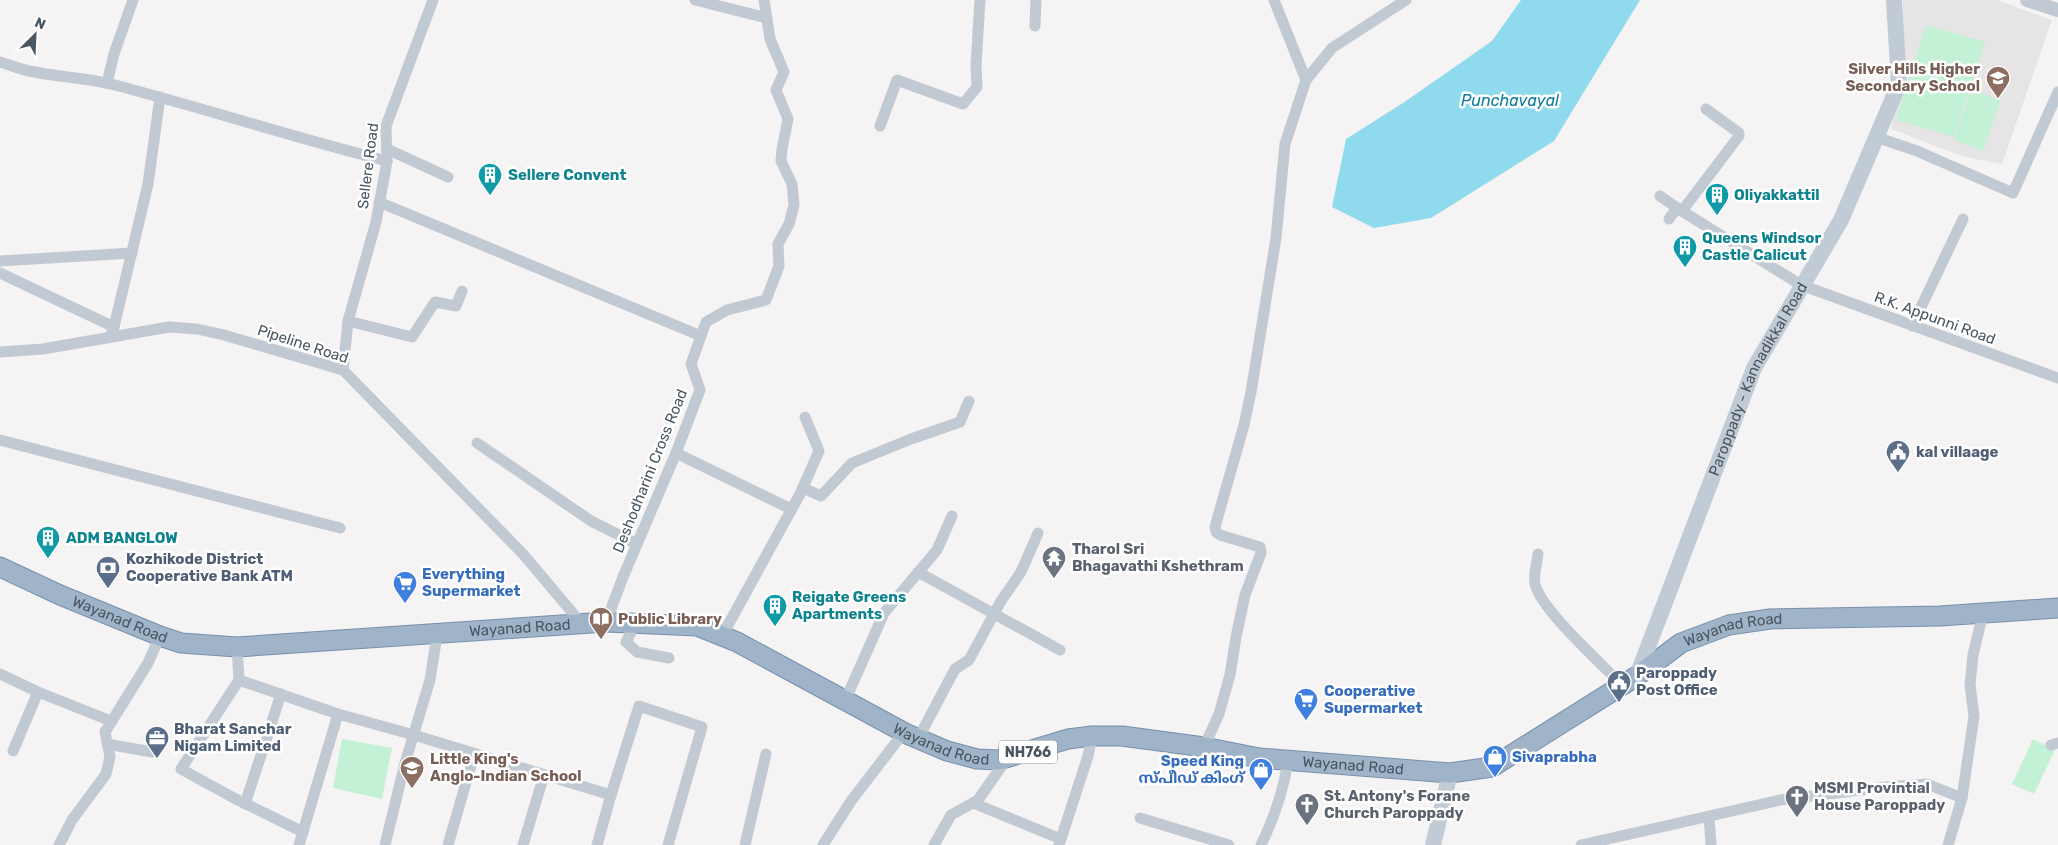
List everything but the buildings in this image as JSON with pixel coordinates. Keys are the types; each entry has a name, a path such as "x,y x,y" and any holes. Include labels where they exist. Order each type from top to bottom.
{"highway":[{"name":"Wayanad Road","path":"0,567 60,595 181,643 237,647 438,635 606,622 697,626 722,636 911,736 947,751 976,759 999,760 1068,739 1092,736 1122,736 1204,747 1259,758 1450,773 1492,767 1630,680 1681,643 1729,625 1770,619 1940,616 2058,608"}],"main road":[{"name":"Paroppady - Kannadikkal Road","path":"1630,680 1754,368 1840,220 1899,84 1894,0"},
{"path":"1433,845 1450,773"}],"street":[{"path":"107,83 114,54 133,0"},
{"name":"Sellere Road","path":"343,370 348,320 376,222 387,161 386,126 433,0"},
{"path":"695,0 767,18"},
{"name":"Deshodharini Cross Road","path":"606,622 700,390 691,364 706,322 728,310 766,300 779,266 778,244 789,224 794,205 792,184 781,161 788,119 776,90 784,72 770,39 764,0"},
{"path":"880,126 897,80 963,104 977,88 976,65 980,0"},
{"path":"1035,26 1036,0"},
{"path":"1274,0 1306,80"},
{"path":"1204,747 1219,714 1230,675 1245,595 1260,554 1260,547 1220,534 1216,532 1215,527 1244,425 1251,392 1276,238 1285,144 1306,80 1332,48 1406,0"},
{"path":"2027,0 2058,10"},
{"path":"0,62 30,71 107,83 306,140 387,161"},
{"path":"1876,137 1917,151 2013,193 2057,96"},
{"path":"0,273 112,332 148,184 160,97"},
{"path":"1669,219 1679,210 1740,136 1740,133 1706,109"},
{"path":"387,149 448,177"},
{"name":"R.K. Appunni Road","path":"1660,196 1679,210 1801,285 2058,378"},
{"path":"379,202 701,336"},
{"path":"1912,326 1963,219"},
{"path":"0,261 132,252"},
{"path":"348,320 412,337 435,302 456,306 462,291"},
{"name":"Pipeline Road","path":"0,352 43,349 112,332 169,327 197,329 224,335 343,370 523,554 582,624"},
{"path":"802,488 821,496 852,463 911,438 960,422 969,401"},
{"path":"722,636 791,509 820,451 804,417"},
{"path":"0,440 340,528"},
{"path":"477,443 591,521 637,544"},
{"path":"676,453 791,509"},
{"path":"845,701 884,613 937,550 952,516"},
{"path":"823,845 851,801 911,736 955,669 970,660 994,614 1021,572 1038,533"},
{"path":"1538,554 1534,583 1542,599 1563,626 1630,680"},
{"path":"918,572 1060,650"},
{"path":"1948,845 1962,798 1974,716 1970,685 1973,656 1983,613"},
{"path":"636,623 626,642 637,652 669,658"},
{"path":"385,845 430,680 438,635"},
{"path":"59,845 72,820 106,774 110,757 105,732 148,663 160,636"},
{"path":"237,647 239,680 181,769 245,804 303,832"},
{"path":"0,674 38,692 111,721"},
{"path":"239,680 338,714 611,795"},
{"path":"14,751 38,692"},
{"path":"245,804 281,694"},
{"path":"597,845 639,706 702,727 668,845"},
{"path":"299,845 338,714"},
{"path":"973,803 1060,842 1088,756 1092,736"},
{"path":"107,744 152,752"},
{"path":"448,845 474,754"},
{"path":"745,845 766,754"},
{"path":"934,845 951,815 978,800 1008,757"},
{"path":"1261,845 1269,829 1283,788 1288,760"},
{"path":"523,845 544,776"},
{"path":"1581,845 1780,800 1927,784 1962,798"},
{"path":"1709,816 1711,845"},
{"path":"1140,818 1229,845"}],"shaded area":[{"name":"Silver Hills Higher Secondary School","path":"1903,0 1997,0 2052,20 2002,164 1965,157 1891,129 1903,73"}],"green space":[{"path":"1926,25 1985,42 1954,137 1896,120"},
{"path":"1971,90 2001,100 1983,151 1954,140"},
{"path":"342,739 392,748 382,799 333,788"},
{"path":"2033,739 2055,750 2034,794 2012,784"}],"water":[{"name":"Punchavayal","path":"1521,0 1640,0 1554,141 1431,218 1374,228 1332,207 1346,139 1403,103 1492,41"}],"place":[{"name":"Silver Hills Higher Secondary School","path":"1998,99"},
{"name":"Sellere Convent","path":"490,196"},
{"name":"Oliyakkattil","path":"1717,216"},
{"name":"Queens Windsor Castle Calicut","path":"1685,268"},
{"name":"kal villaage","path":"1898,473"},
{"name":"ADM BANGLOW","path":"48,559"},
{"name":"Tharol Sri Bhagavathi Kshethram","path":"1054,579"},
{"name":"Kozhikode District Cooperative Bank ATM","path":"108,589"},
{"name":"Everything Supermarket","path":"405,604"},
{"name":"Reigate Greens Apartments","path":"775,627"},
{"name":"Public Library","path":"601,640"},
{"name":"Paroppady Post Office","path":"1619,703"},
{"name":"Cooperative Supermarket","path":"1306,721"},
{"name":"Bharat Sanchar Nigam Limited","path":"157,759"},
{"name":"Sivaprabha","path":"1495,778"},
{"name":"Little King's Anglo-Indian School","path":"412,789"},
{"name":"Speed King സ്പീഡ് കിംഗ്","path":"1261,791"},
{"name":"MSMI Provintial House Paroppady","path":"1797,818"},
{"name":"St. Antony's Forane Church Paroppady","path":"1307,826"}]}
